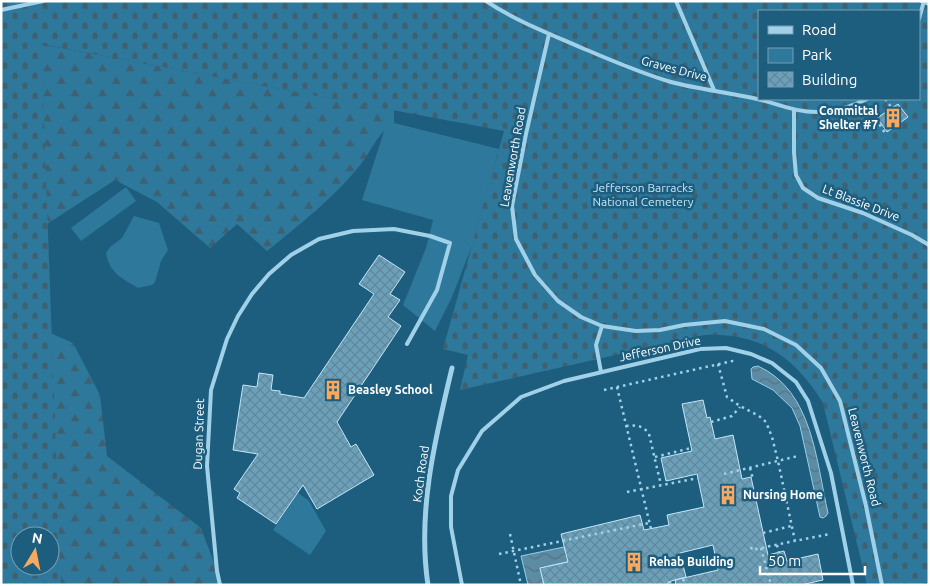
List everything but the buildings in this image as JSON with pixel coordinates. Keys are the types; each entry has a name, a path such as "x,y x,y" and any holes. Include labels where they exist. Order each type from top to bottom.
{"street":[{"name":"Koch Road","path":"428,585 425,565 424,525 430,471 452,368"}],"lane":[{"path":"1,10 43,1"},
{"name":"Graves Drive","path":"486,1 549,34 636,70 672,82 758,100"},
{"path":"676,1 714,90"},
{"path":"920,16 924,2"},
{"name":"Leavenworth Road","path":"549,34 512,206 516,239 534,275 558,301 581,317 602,326 636,331 725,321 764,329 796,345 821,368 840,400 866,506 882,585"},
{"name":"Graves Drive","path":"759,100 794,110 822,112 853,106 865,100"},
{"name":"Lt Blassie Drive","path":"794,110 796,175 803,188 818,198 863,213 912,235 929,245"},
{"name":"Dugan Street","path":"220,585 216,571 207,466 211,390 227,339 238,316 252,294 269,274 291,255 319,239 353,231 394,229 430,236 450,243 437,290 407,344"},
{"path":"601,372 596,345 602,326"},
{"name":"Jefferson Drive","path":"462,585 451,528 451,496 458,470 482,430 521,397 564,381 700,349 726,348 752,354 772,363 796,382 808,401 822,440 853,585"}],"path":[{"path":"886,100 892,108"},
{"path":"869,108 885,133"},
{"path":"604,390 740,359"},
{"path":"718,364 727,397 766,422 778,461 795,541"},
{"path":"616,387 650,529"},
{"path":"711,422 732,416 740,406"},
{"path":"626,426 640,426 649,434 661,485"},
{"path":"655,457 691,448"},
{"path":"724,474 798,456"},
{"path":"750,467 753,479 751,480"},
{"path":"627,492 698,478"},
{"path":"499,554 649,523"},
{"path":"763,533 791,526"},
{"path":"510,534 521,585"},
{"path":"752,548 752,550 830,534"},
{"path":"777,545 779,553"},
{"path":"761,548 771,585"},
{"path":"683,579 685,585"}],"green space":[{"name":"Jefferson Barracks National Cemetery","path":"1,1 929,1 929,585 867,585 823,403 812,387 788,360 759,343 724,335 704,335 460,390 468,355 443,349 504,131 41,44 59,526 10,526 10,576 60,576 60,558 61,585 1,585"},
{"path":"40,44 394,110 394,123 379,136 361,164 340,188 267,251 237,224 210,248 157,202 115,180 47,224"},
{"path":"394,123 499,149 473,243 452,297 435,331 403,305 426,248 433,220 362,200 385,128"},
{"path":"126,187 136,201 81,241 71,228"},
{"path":"134,216 159,223 168,250 161,261 155,282 152,285 138,288 113,270 106,253 110,247 122,238"},
{"path":"39,328 73,343 100,395 107,456 201,528 217,571 219,585 40,585 45,576 60,576 60,526 47,526 1,365"},
{"path":"298,493 309,501 326,531 310,555 273,530"}],"water":[{"path":"758,366 776,377 790,392 801,410 809,429 820,472 828,513 823,518 820,517 800,426 792,408 773,390 752,379 751,369"},
{"path":"606,542 588,557 540,568 544,585 528,585 521,556 564,547 565,551"}],"pier":[{"path":"471,470 484,525 483,530 466,533 463,531 461,522 464,498"}],"place":[{"name":"Committal Shelter #7","path":"893,118"},
{"name":"Beasley School","path":"333,390"},
{"name":"Nursing Home","path":"728,495"},
{"name":"Rehab Building","path":"634,562"}]}
